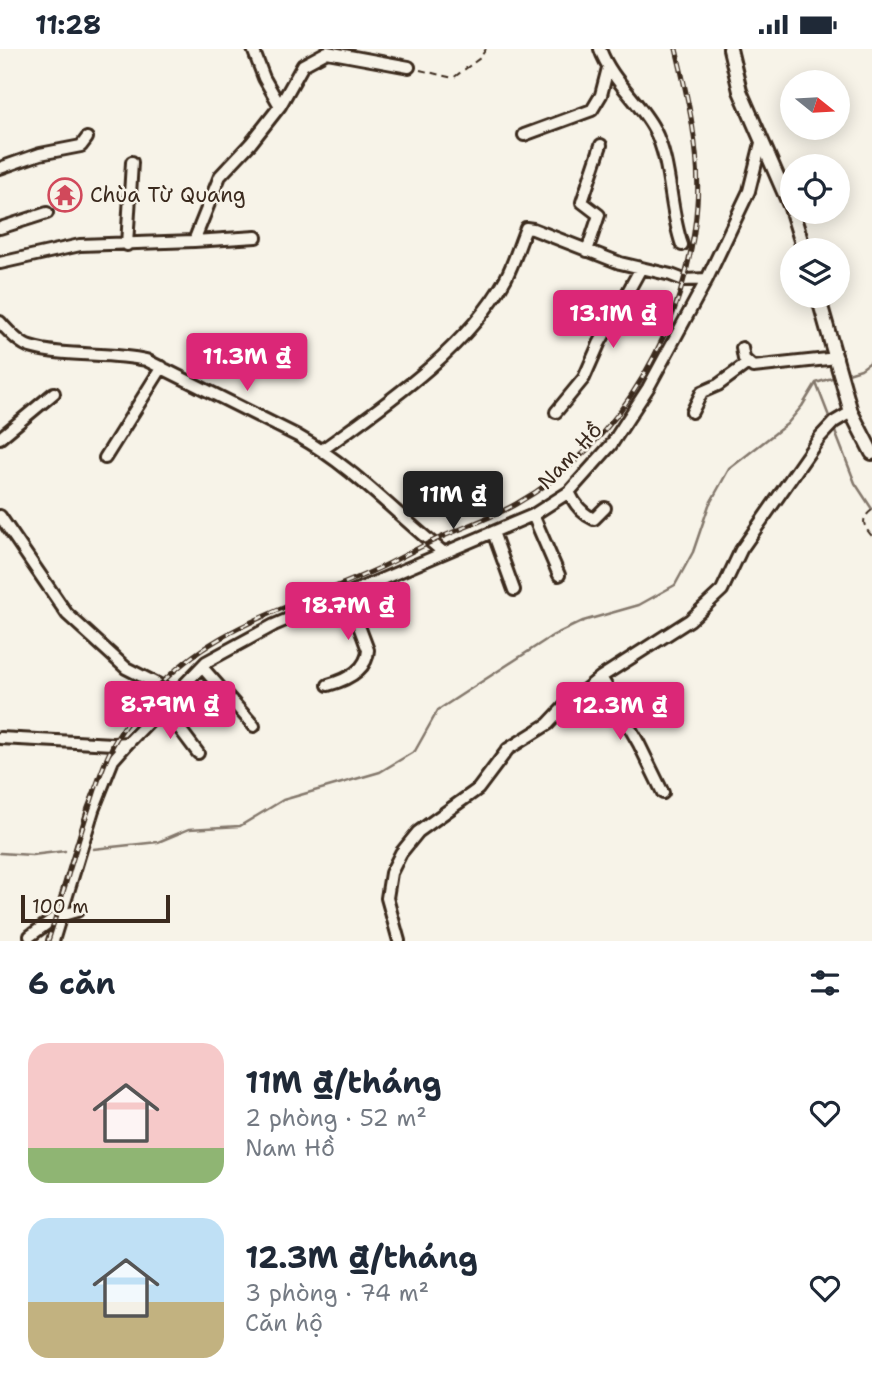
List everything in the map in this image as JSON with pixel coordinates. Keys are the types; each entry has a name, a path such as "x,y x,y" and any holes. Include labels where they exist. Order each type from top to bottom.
{"main road":[{"path":"730,49 740,91 800,238"},
{"path":"822,308 849,406 872,453"}],"street":[{"path":"253,49 264,78 280,106"},
{"path":"600,49 608,68 655,131 662,149 676,229 682,245"},
{"path":"194,241 220,176 280,106 303,65 327,52 408,67"},
{"path":"524,135 592,110 601,95 608,68"},
{"path":"0,168 40,154 76,148 84,144 87,138"},
{"name":"Nam Hồ","path":"53,941 113,760 174,693 202,667 274,625 533,516 569,492 611,445 648,388 707,279 749,191 761,143"},
{"path":"587,251 599,215 582,202 601,145"},
{"path":"127,245 132,162"},
{"path":"0,228 47,213"},
{"path":"322,450 396,397 455,344 506,278 526,229 533,229 587,251 684,280 707,279"},
{"path":"0,263 80,245 127,245 256,237"},
{"path":"556,412 584,378 598,344 641,268"},
{"path":"0,322 27,346 52,351 127,356 162,367 322,450 443,552"},
{"path":"742,348 744,359 753,367 838,362"},
{"path":"692,412 702,392 718,385 748,363"},
{"path":"105,458 162,367"},
{"path":"0,438 54,393"},
{"path":"399,941 387,898 391,873 401,853 418,832 478,789 508,749 548,725 564,707 601,677 690,620 722,590 741,550 820,437 849,406"},
{"path":"569,492 575,503 589,517 599,517 605,508"},
{"path":"0,516 67,614 126,668 174,693"},
{"path":"533,516 559,575"},
{"path":"493,532 514,590"},
{"path":"328,685 345,680 356,673 367,658 368,650 347,594"},
{"path":"202,667 254,726"},
{"path":"601,677 663,793"},
{"path":"155,714 180,729 198,753"},
{"path":"0,738 128,743"},
{"path":"30,936 61,916 77,911"}],"path":[{"path":"408,67 453,78 480,58 486,49"},
{"path":"872,510 863,521 864,527 872,536"}],"waterway":[{"path":"845,374 861,369 872,361"},
{"path":"93,849 158,842 189,829 240,826 283,800 380,772 415,751 438,710 552,636 583,621 639,605 675,585 693,552 709,505 729,469 787,424 816,383 835,377"},
{"path":"816,383 830,419"},
{"path":"834,429 855,483 872,509"},
{"path":"0,853 32,855 65,851"}],"railway":[{"path":"48,941 85,819 110,752 131,717 170,675 192,657 241,627 373,571 516,504 554,479 587,449 617,415 643,377 664,336 680,293 691,249 697,204 697,165 689,107 676,49"}],"place":[{"name":"Chùa Từ Quang","path":"65,195"}]}
